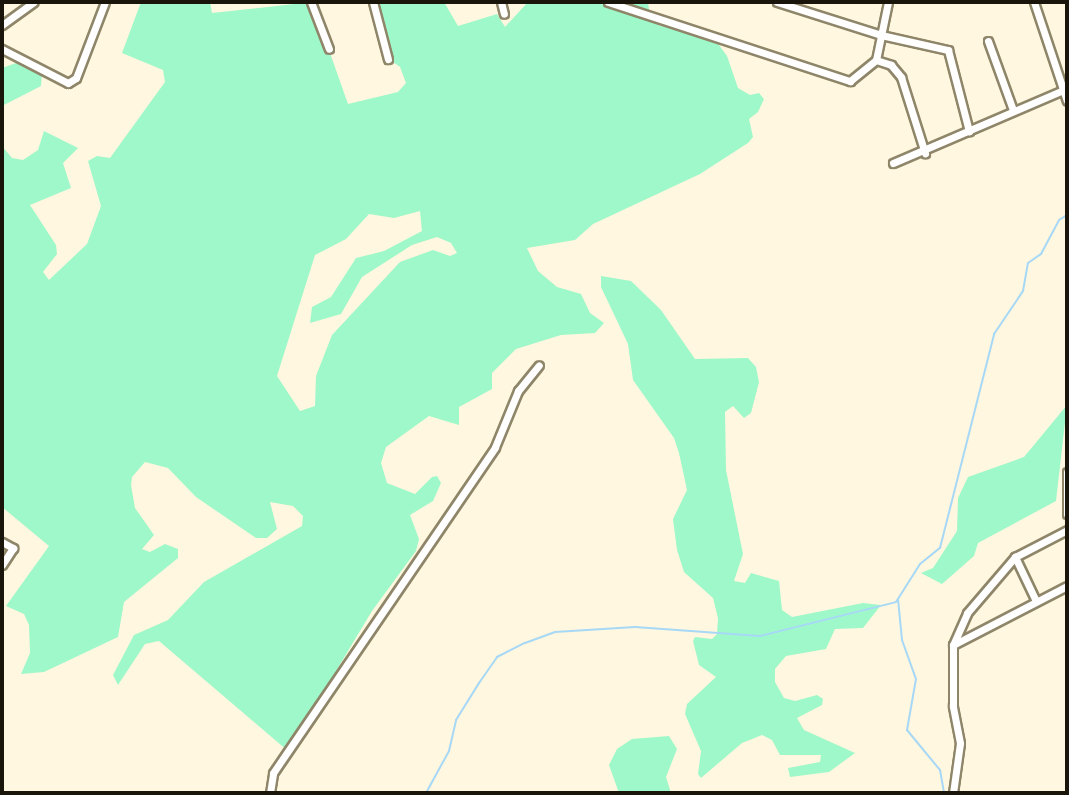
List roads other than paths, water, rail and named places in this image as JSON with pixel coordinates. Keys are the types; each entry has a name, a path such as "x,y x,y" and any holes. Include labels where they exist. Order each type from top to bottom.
{"street":[{"path":"2,25 34,2"},
{"path":"2,49 68,83 76,78 105,2"},
{"path":"311,2 329,48"},
{"path":"373,2 388,59"},
{"path":"501,2 504,14"},
{"path":"608,2 850,81 876,60 888,2"},
{"path":"777,2 881,35 948,50 969,131"},
{"path":"1034,2 1067,101"},
{"path":"988,41 1013,110"},
{"path":"876,60 891,65 901,77 925,153"},
{"path":"893,163 925,153 1013,110 1063,90"},
{"path":"270,793 273,773 495,447 518,391 539,365"},
{"path":"1067,472 1067,514"},
{"path":"953,793 960,743 951,681 953,645 967,613 1015,558 1067,530"},
{"path":"2,542 13,548 2,565"},
{"path":"1015,558 1036,601"},
{"path":"953,645 1067,586"}],"waterway":[{"path":"426,793 449,751 456,720 479,683 497,657 525,643 555,632 635,627 760,636 896,602 920,564 940,548 994,334 1023,291 1028,263 1041,254 1059,220 1067,215"},
{"path":"898,599 902,640 916,679 907,730 940,770 944,793"}]}
